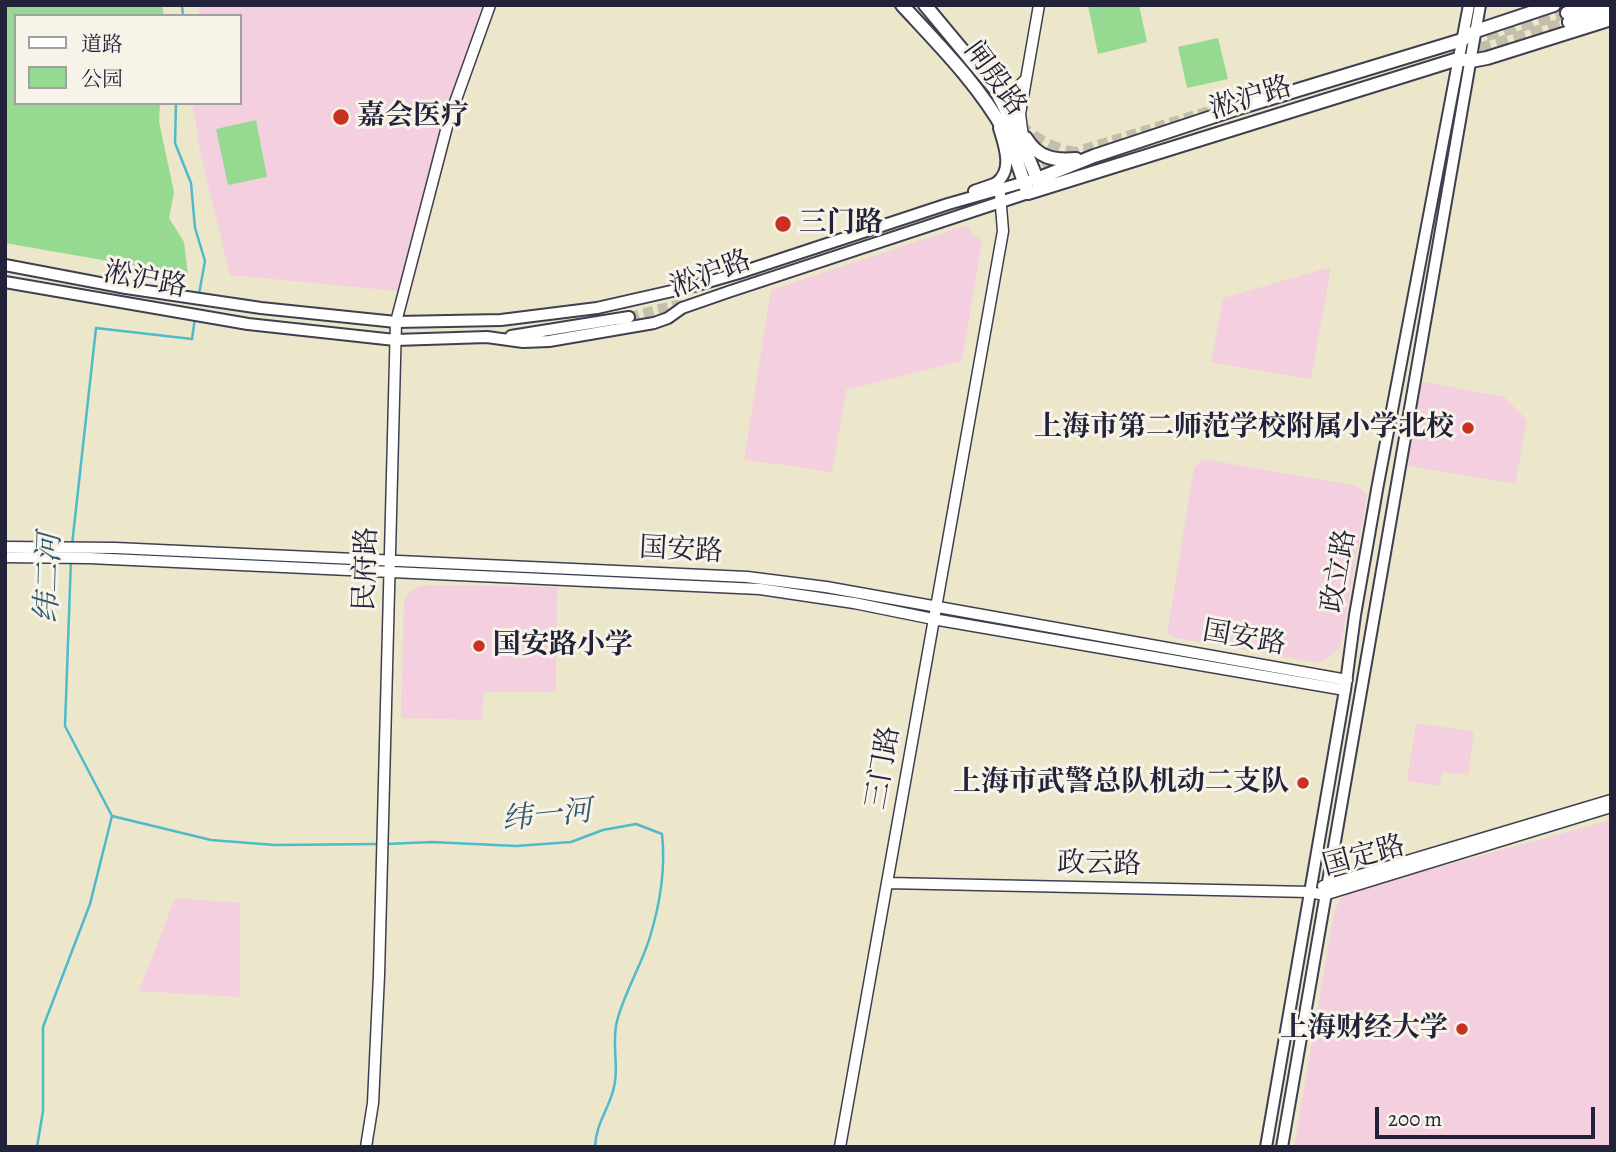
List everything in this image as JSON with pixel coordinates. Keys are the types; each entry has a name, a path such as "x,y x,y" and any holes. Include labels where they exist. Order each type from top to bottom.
{"main road":[{"name":"闸殷路","path":"902,5 957,66 996,119 1033,186"},
{"path":"908,5 934,28 918,5"},
{"name":"闸殷路","path":"925,5 995,89 1026,151 1033,186"},
{"name":"政立路","path":"1282,1147 1465,60 1462,40 1469,5"},
{"name":"政立路","path":"1266,1147 1378,484 1465,60 1476,31 1480,5"},
{"name":"淞沪路","path":"1033,186 1094,156 1242,107 1462,40 1476,31 1554,5"},
{"path":"1591,5 1568,17 1611,8"},
{"name":"淞沪路","path":"5,282 248,324 396,340 487,337 523,342 549,341 654,323 681,309 1001,196 1611,19"},
{"path":"1005,107 1040,155 1063,160 1094,156"},
{"path":"948,204 996,182 1003,175 1006,153 996,119"},
{"name":"淞沪路","path":"5,265 212,301 396,322 478,322 597,308 694,286 948,204 1001,196"},
{"path":"478,322 514,323 628,311 542,332 487,337"}],"street":[{"name":"民府路","path":"366,1147 373,1103 396,322 449,119 490,5"},
{"path":"1026,151 1020,114 1039,5"},
{"path":"995,89 1014,91 1027,78"},
{"name":"三门路","path":"840,1147 1003,230 1001,196"},
{"name":"国安路","path":"5,547 55,552 390,567 760,589 1346,685"},
{"name":"国安路","path":"5,557 55,552"},
{"name":"国安路","path":"390,567 747,577 826,587 1346,685"},
{"name":"国定路","path":"1325,890 1611,800"},
{"name":"国定路","path":"1310,892 1325,890 1611,807"},
{"name":"政云路","path":"887,883 1310,892"}],"shaded area":[{"path":"199,5 482,5 445,115 398,291 230,275 200,151 193,105 242,105 242,14 199,14"},
{"path":"967,225 972,234 982,241 962,361 846,390 832,473 744,460 771,290"},
{"path":"1331,267 1311,379 1211,362 1223,298"},
{"name":"上海市第二师范学校附属小学北校","path":"1418,381 1504,397 1527,420 1515,484 1403,465"},
{"path":"1203,459 1357,486 1367,495 1340,648 1321,663 1176,638 1167,634 1194,468"},
{"name":"国安路小学","path":"424,585 557,587 556,692 484,692 482,720 401,718 404,601 410,591"},
{"path":"1416,723 1474,732 1468,775 1442,772 1440,786 1407,781"},
{"name":"上海财经大学","path":"1611,820 1611,1147 1294,1147 1334,912 1341,898 1353,891"},
{"path":"175,898 240,903 240,997 139,991"}],"green space":[{"path":"5,5 162,5 164,14 14,14 14,105 160,105 159,122 174,192 169,218 184,242 188,275 5,243"},
{"path":"1088,5 1139,5 1147,42 1098,54"},
{"path":"1218,38 1228,79 1187,88 1178,47"},
{"path":"256,120 267,177 228,185 216,129"}],"waterway":[{"name":"纬二河","path":"182,5 183,14"},
{"name":"纬二河","path":"176,105 175,143 191,183 195,228 205,261 199,294"},
{"name":"纬二河","path":"72,545 96,328 192,339 195,318"},
{"name":"纬二河","path":"37,1147 43,1111 43,1027 90,904 112,816 65,726 71,559"},
{"name":"纬一河","path":"112,816 211,840 275,845 380,844"},
{"name":"纬一河","path":"387,844 432,842 516,846 571,842 603,830 636,824 662,834 663,874 656,914 649,940 617,1021 615,1083 597,1132 595,1147"}],"tunnel":[{"path":"1469,40 1567,13"},
{"path":"1462,54 1569,22"},
{"path":"1029,173 1081,150 1242,101"},
{"path":"1019,124 1053,147 1073,153 1094,154"},
{"path":"1080,161 1121,161"},
{"path":"629,317 687,302"}],"place":[{"name":"嘉会医疗","path":"341,117"},
{"name":"三门路","path":"783,224"},
{"name":"上海市第二师范学校附属小学北校","path":"1468,428"},
{"name":"国安路小学","path":"479,646"},
{"name":"上海市武警总队机动二支队","path":"1303,783"},
{"name":"上海财经大学","path":"1462,1029"}]}
